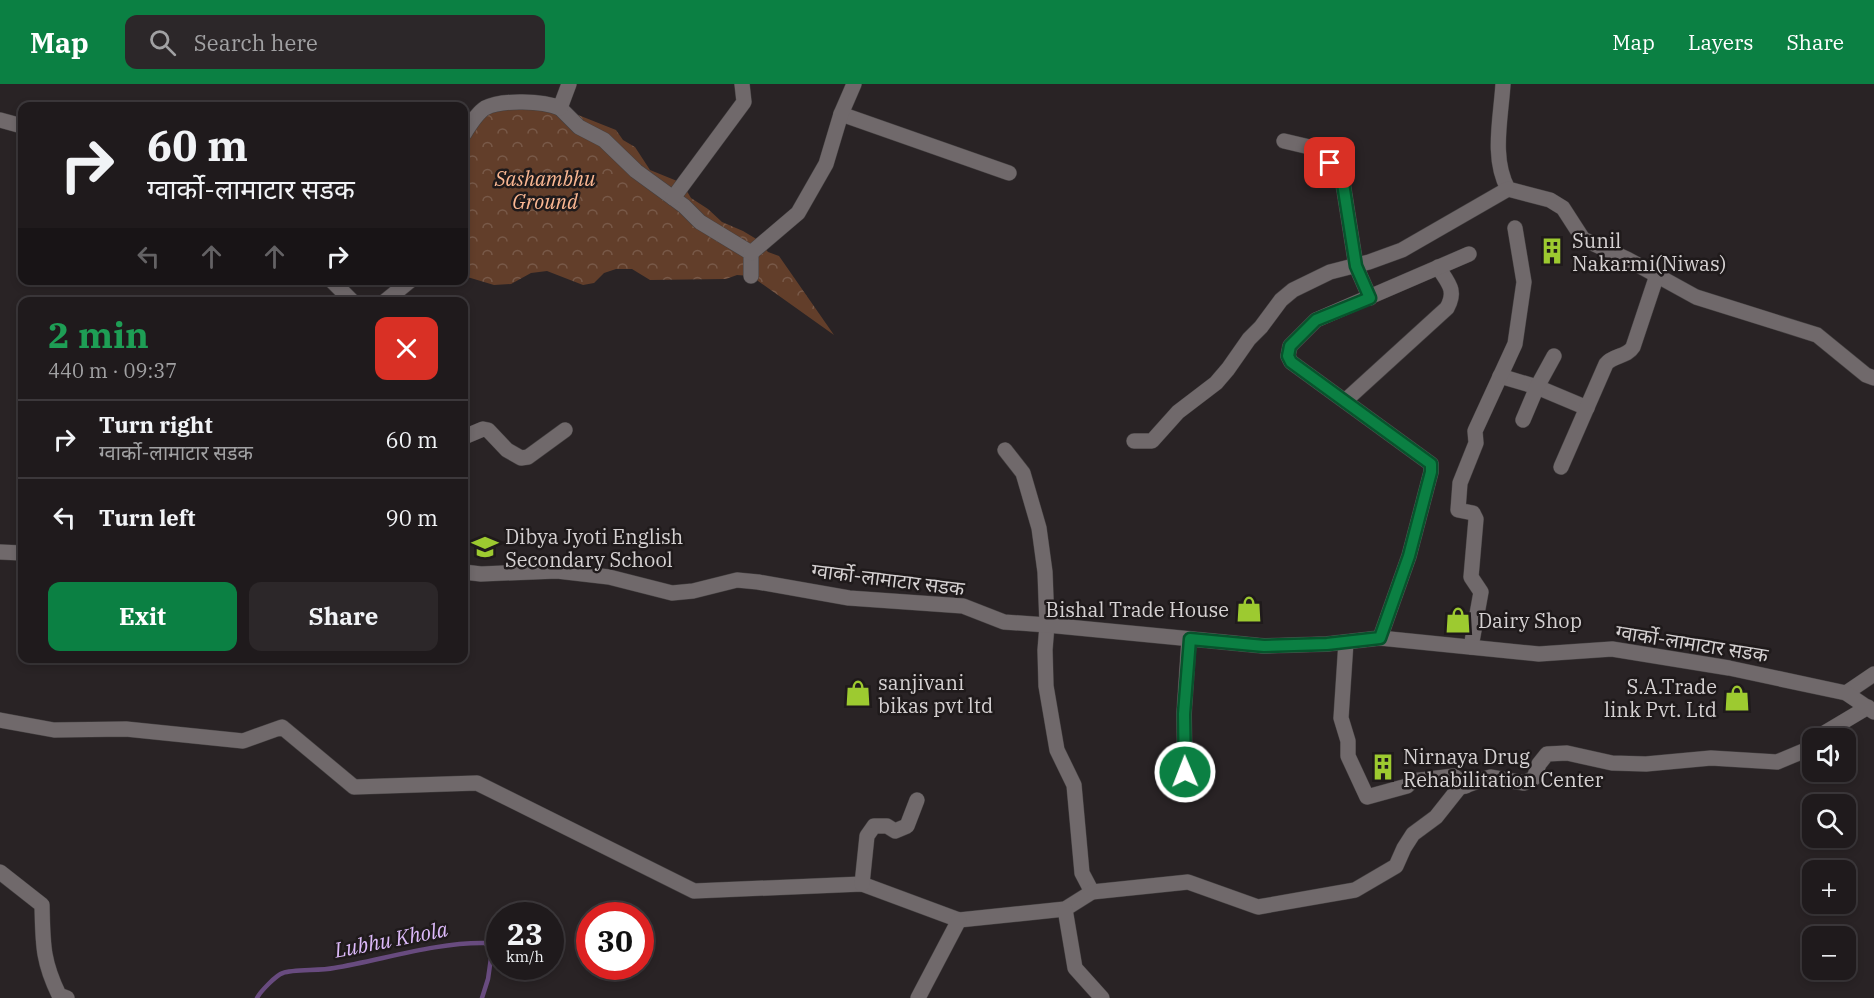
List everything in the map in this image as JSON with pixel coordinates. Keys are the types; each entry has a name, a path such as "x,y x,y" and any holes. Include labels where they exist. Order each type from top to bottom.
{"street":[{"path":"560,108 568,84"},
{"path":"673,198 744,102 742,84"},
{"path":"750,253 798,213 826,164 841,114 854,84"},
{"path":"1503,84 1498,147 1499,166 1508,189"},
{"path":"468,129 484,109 505,103 522,102 553,105 560,108 579,127 604,140 636,171 673,198 700,222 750,253"},
{"path":"841,114 1009,173"},
{"path":"0,120 18,125"},
{"path":"1284,141 1318,149 1342,177 1356,266 1370,298"},
{"path":"1134,441 1152,441 1178,412 1216,383 1281,300 1293,290 1330,272 1356,266 1402,250 1508,189 1550,200 1563,208 1583,239 1658,275 1696,297 1817,335 1866,375 1874,378"},
{"path":"1471,647 1481,592 1471,577 1476,519 1473,513 1458,510 1460,483 1476,443 1476,431 1515,344 1524,282 1515,228"},
{"path":"750,253 751,276"},
{"path":"1380,638 1409,556 1431,472 1431,464 1291,362 1288,356 1290,346 1316,320 1469,254"},
{"path":"1346,400 1447,308 1452,292 1438,267"},
{"path":"1561,467 1606,364 1610,358 1630,352 1633,347 1658,275"},
{"path":"336,285 348,297"},
{"path":"390,297 405,285"},
{"path":"1523,420 1554,356"},
{"path":"1500,376 1537,387 1587,408"},
{"path":"468,435 483,429 488,430 507,450 521,458 528,457 565,430"},
{"path":"1005,450 1023,473 1039,528 1045,572 1046,686 1057,750 1074,785 1082,873 1092,892"},
{"path":"0,552 18,553"},
{"name":"ग्वार्को-लामाटार सडक","path":"468,572 557,571 609,577 672,593 693,591 736,580 758,582 849,598 963,606 1004,622 1264,646 1380,638 1539,654 1612,649 1729,668 1846,693 1871,709"},
{"path":"1185,772 1184,714 1190,639"},
{"path":"1346,642 1341,718 1348,741 1348,756 1367,797 1407,786 1412,781 1454,776 1466,786"},
{"path":"1846,693 1874,674"},
{"path":"1835,728 1871,709"},
{"path":"0,720 54,730 126,729 243,741 282,728 354,787 477,783 694,891 862,884 959,920 1065,909 1092,892 1188,882 1258,907 1355,890 1396,866 1413,834 1436,817 1459,788 1492,777 1524,783 1534,778 1539,764 1547,754 1567,753 1612,763 1646,764 1711,758 1777,762 1802,752"},
{"path":"862,884 867,836 874,826 887,826 895,831 907,826 917,800"},
{"path":"0,872 42,905 43,946 48,973 59,995 67,998"},
{"path":"1065,909 1075,968 1102,998"},
{"path":"918,998 959,920"}],"green space":[{"name":"Sashambhu Ground","path":"553,105 616,130 623,140 635,147 650,170 682,183 691,198 722,222 743,231 758,240 768,252 779,256 834,335 751,276 737,275 726,279 650,280 632,269 616,269 604,273 594,283 583,285 547,271 531,273 511,284 494,285 468,277 468,129 484,109"}],"waterway":[{"name":"Lubhu Khola","path":"257,998 272,980 287,972 352,965 448,945 485,943 492,951 488,979 482,998"}],"place":[{"name":"Sunil Nakarmi(Niwas)","path":"1552,251"},
{"name":"Dibya Jyoti English Secondary School","path":"485,547"},
{"name":"Bishal Trade House","path":"1249,609"},
{"name":"Dairy Shop","path":"1458,620"},
{"name":"sanjivani bikas pvt ltd","path":"858,693"},
{"name":"S.A.Trade link Pvt. Ltd","path":"1737,698"},
{"name":"Nirnaya Drug Rehabilitation Center","path":"1383,767"}],"route":[{"path":"1185,772 1184,714 1190,639 1264,646 1327,644 1380,638 1409,556 1431,472 1431,464 1291,362 1288,356 1290,346 1316,320 1370,298 1356,266 1342,177 1330,163"}]}
